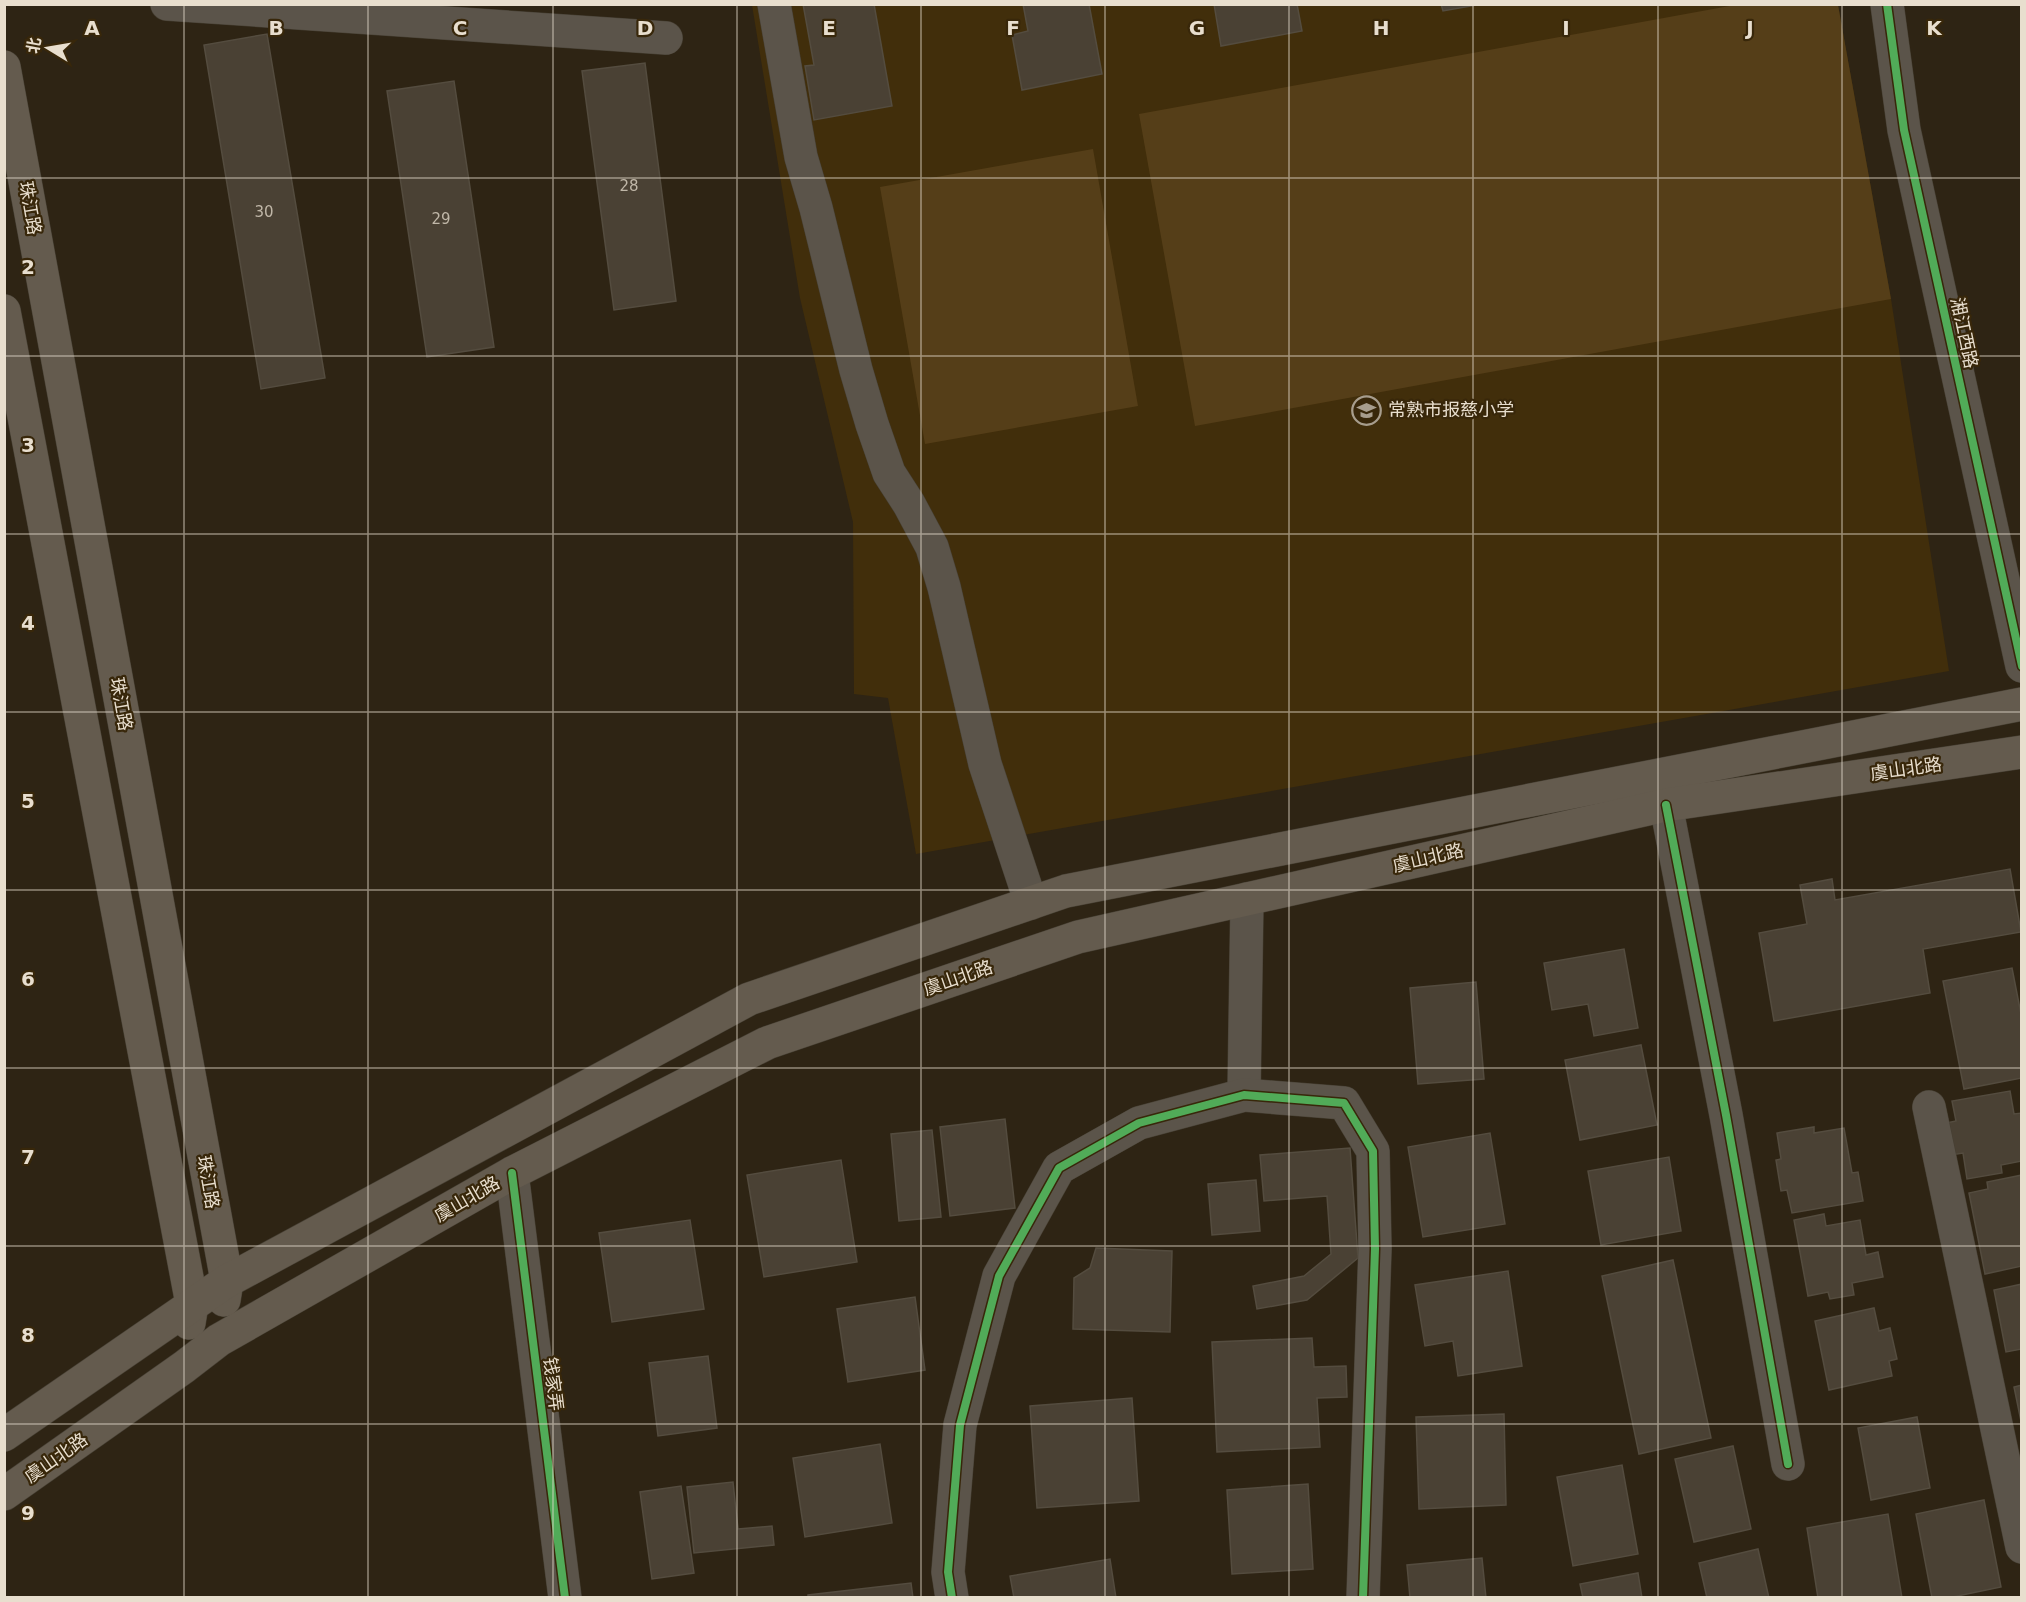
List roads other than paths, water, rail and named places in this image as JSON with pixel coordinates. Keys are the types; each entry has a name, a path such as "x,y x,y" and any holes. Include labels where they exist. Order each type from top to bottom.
{"main road":[{"name":"珠江路","path":"4,67 227,1281 219,1340"},
{"path":"4,311 192,1304 184,1367"},
{"name":"虞山北路","path":"4,1436 227,1281 748,999 1066,891 2022,704"},
{"name":"虞山北路","path":"4,1494 219,1340 512,1173 767,1043 1078,937 1666,805 2022,752"}],"street":[{"path":"167,4 666,38"},
{"path":"774,4 801,157 859,381 890,473 932,547 944,587 985,764 1031,903"},
{"name":"湘江西路","path":"1887,4 1904,130 2022,666"},
{"path":"1666,805 1726,1115 1788,1464"},
{"path":"1244,1095 1247,899"},
{"path":"952,1598 948,1572 960,1425 999,1276 1059,1168 1140,1123 1244,1095 1344,1103 1373,1151 1375,1249 1363,1598"},
{"path":"1929,1107 2022,1546"},
{"name":"钱家弄","path":"512,1173 565,1598"}],"place":[{"name":"常熟市报慈小学","path":"1367,410"}]}
